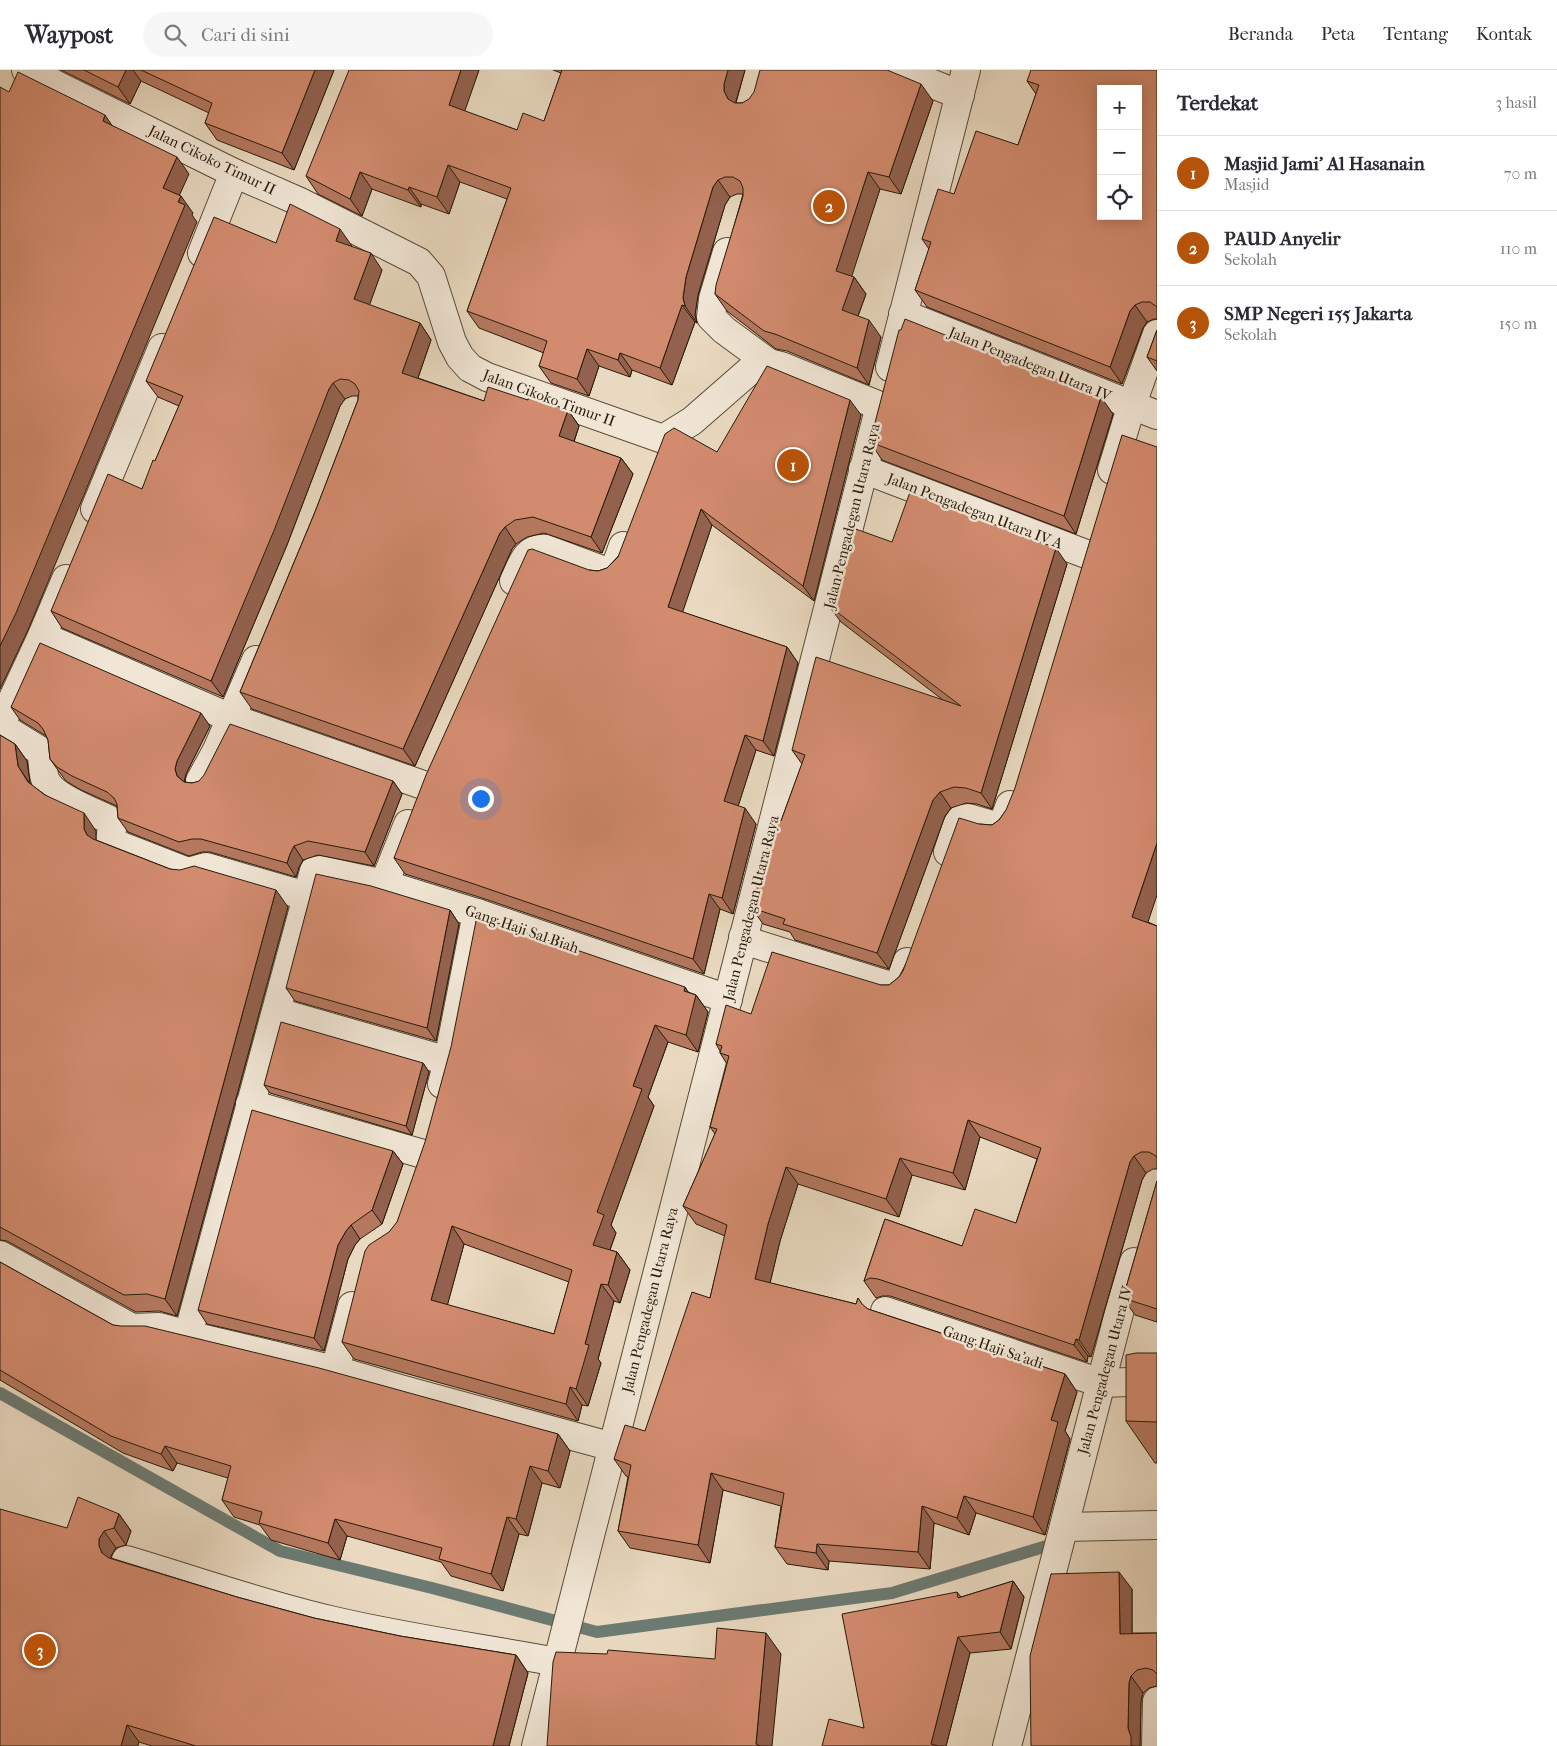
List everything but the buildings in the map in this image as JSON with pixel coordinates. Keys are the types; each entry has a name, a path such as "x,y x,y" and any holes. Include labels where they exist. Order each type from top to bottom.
{"street":[{"name":"Jalan Cikoko Timur II","path":"26,70 234,173 298,201 419,262 431,276 452,342 460,357 470,368 487,377 659,449 756,366 769,363"},
{"path":"898,70 963,82"},
{"name":"Jalan Pengadegan Utara Raya","path":"536,1746 963,82"},
{"path":"193,274 234,173"},
{"path":"298,201 309,175"},
{"path":"734,227 713,299 711,317 724,330 769,363 782,366 880,406"},
{"name":"Jalan Pengadegan Utara IV","path":"903,314 1157,415"},
{"path":"87,528 170,328"},
{"path":"1104,497 1132,404 1157,334"},
{"name":"Jalan Pengadegan Utara IV A","path":"863,469 1089,544 1078,582"},
{"path":"502,608 522,563 531,552 538,548 546,549 609,571 614,567 632,520"},
{"path":"0,726 42,636 76,555"},
{"path":"42,636 232,718 423,785"},
{"path":"200,781 232,718 265,639"},
{"name":"Gang Haji Sal Biah","path":"0,726 40,750 45,779 48,785 55,791 61,796 110,820 113,825 111,842 188,872 206,867 310,884 320,870 384,884 477,913 728,999"},
{"path":"384,884 435,759"},
{"path":"941,871 961,819 968,818 999,827 1002,825 1018,782"},
{"path":"188,1335 250,1104 277,1012 310,884"},
{"path":"414,1179 423,1154 448,1061 477,913"},
{"path":"744,937 756,944 896,987 900,983 917,936"},
{"path":"277,1012 448,1061"},
{"path":"250,1104 423,1154"},
{"name":"Jalan Pengadegan Utara IV","path":"1007,1746 1119,1313 1141,1239"},
{"path":"0,1255 132,1328 159,1327 334,1370 613,1447"},
{"path":"334,1370 358,1283"},
{"name":"Gang Haji Sa'adi","path":"885,1310 1101,1384"},
{"path":"1101,1384 1157,1381"},
{"path":"1063,1532 1157,1525"},
{"path":"126,1560 267,1604 331,1620 560,1650"},
{"path":"1156,1746 1157,1701"}],"waterway":[{"path":"0,1393 280,1551 432,1588 597,1632 892,1593 1060,1542"}],"place":[{"name":"PAUD Anyelir","path":"829,206"},
{"name":"Masjid Jami' Al Hasanain","path":"793,465"},
{"name":"SMP Negeri 155 Jakarta","path":"40,1650"}]}
